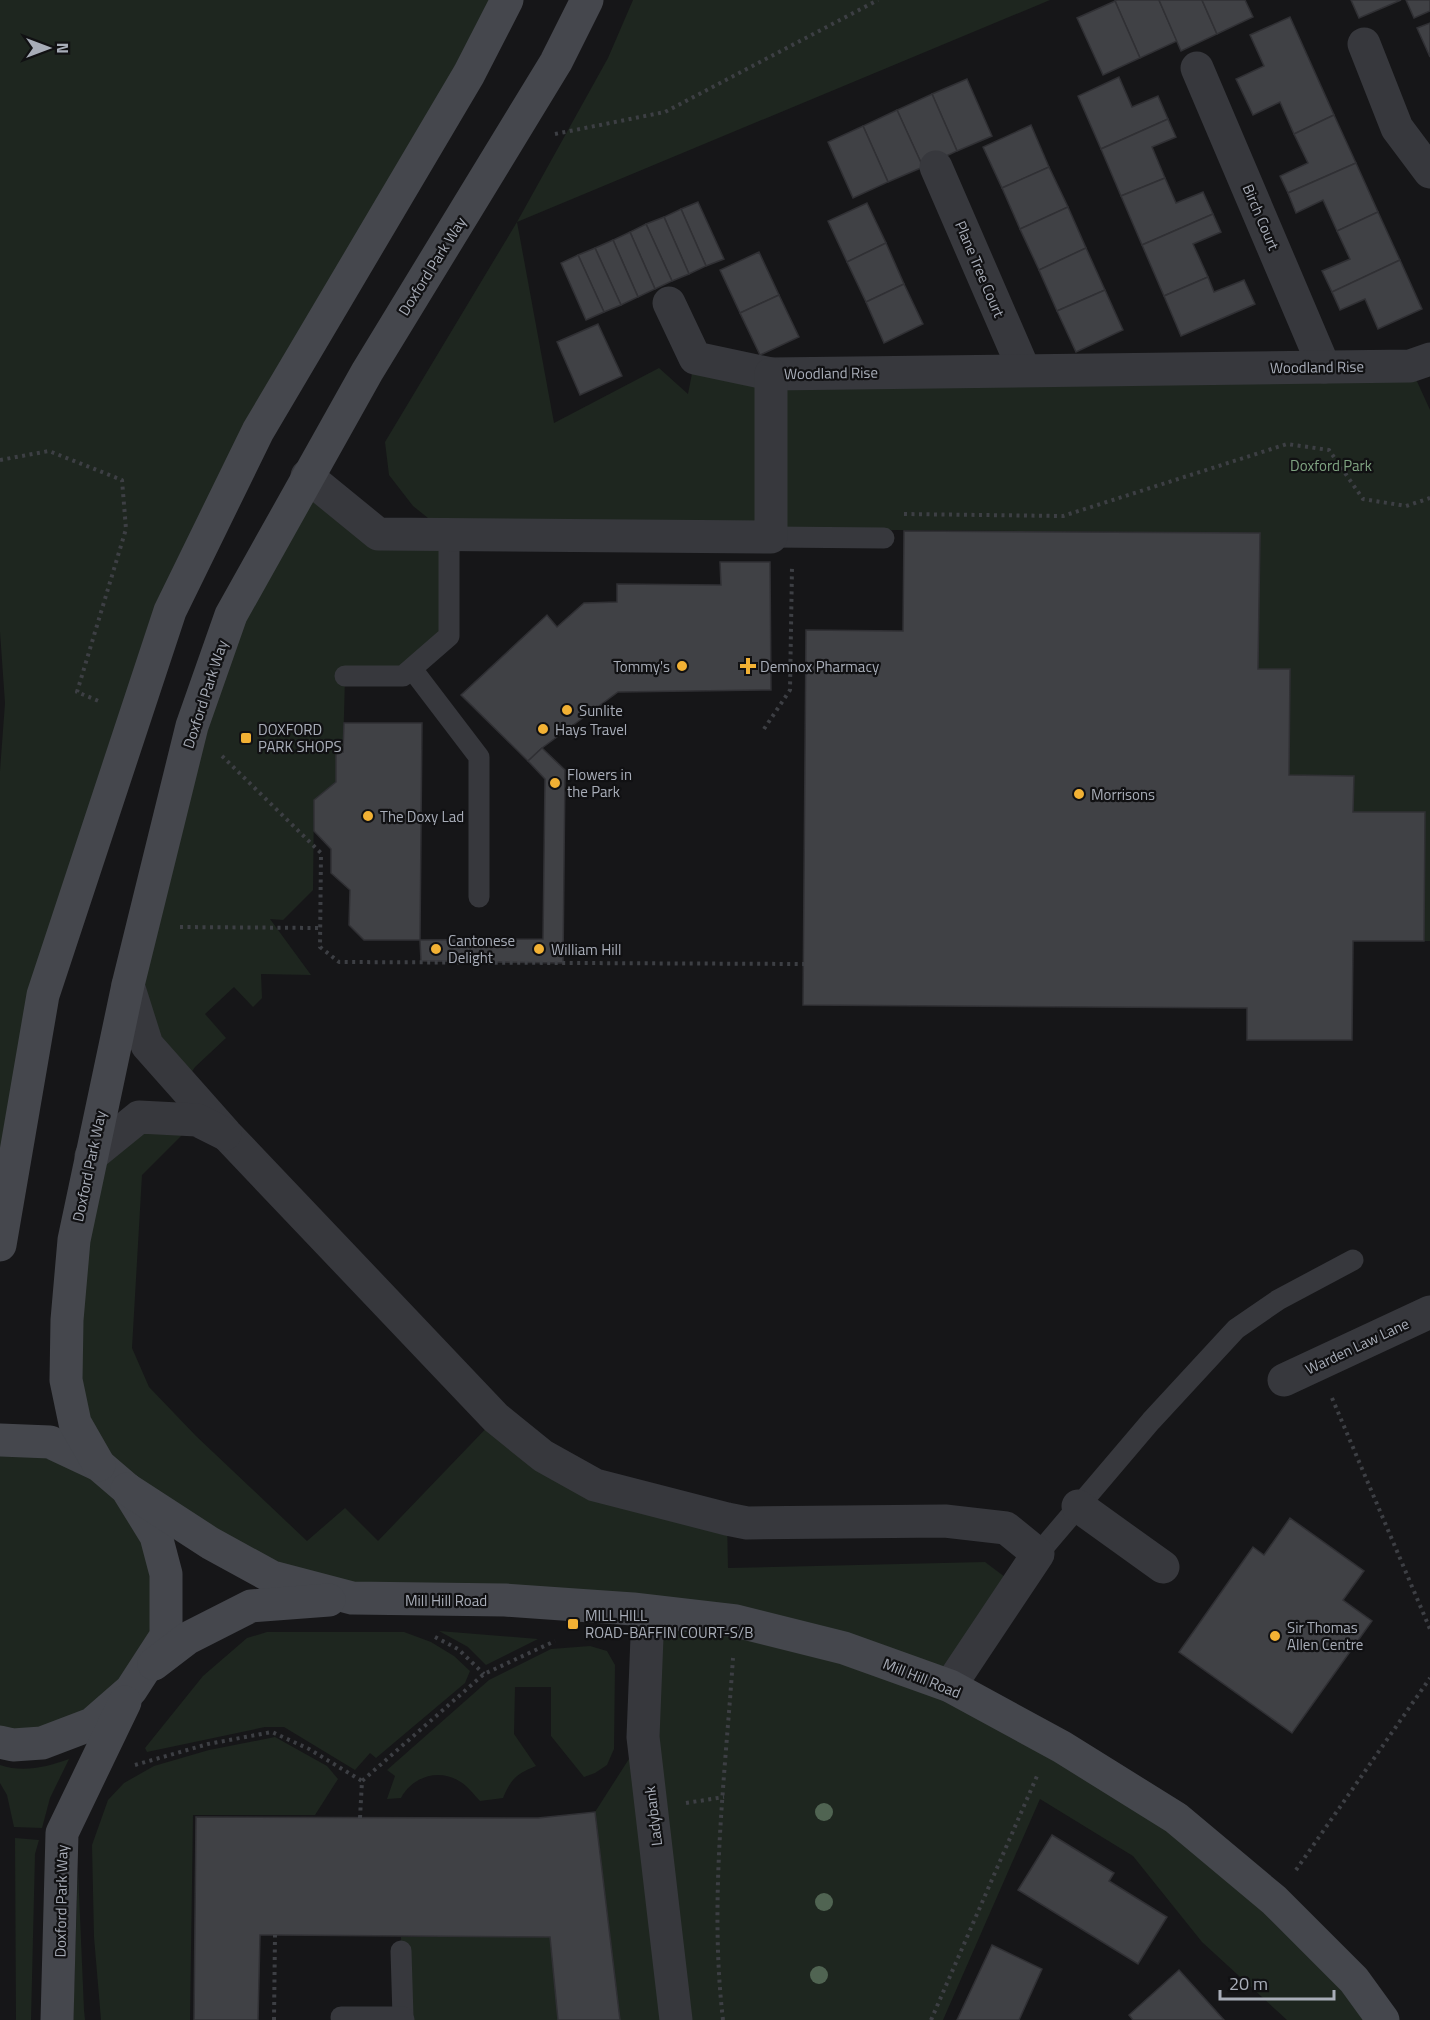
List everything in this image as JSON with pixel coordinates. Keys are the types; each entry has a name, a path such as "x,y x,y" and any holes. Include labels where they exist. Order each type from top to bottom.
{"main road":[{"path":"0,1245 43,995 170,611 258,431 469,74 507,0"},
{"name":"Doxford Park Way","path":"99,1465 75,1423 66,1380 67,1320 74,1240 128,985 192,726 231,615 367,372 556,62 587,0"},
{"name":"Doxford Park Way","path":"0,1440 50,1443 99,1465 128,1489 156,1536 166,1574 166,1636 137,1681 62,1833 57,2020"},
{"name":"Mill Hill Road","path":"128,1489 210,1543 272,1577 351,1598"},
{"name":"Mill Hill Road","path":"137,1681 188,1638 251,1606 351,1598 505,1600 633,1609 736,1621 844,1648 950,1686 1052,1743 1176,1818 1274,1900 1354,1980 1383,2020"},
{"name":"Doxford Park Way","path":"0,1742 13,1745 42,1743 92,1724 137,1681"}],"street":[{"path":"1364,44 1397,128 1430,172"},
{"name":"Birch Court","path":"1197,68 1324,367"},
{"name":"Plane Tree Court","path":"936,167 1024,370"},
{"path":"669,303 695,358 771,374"},
{"name":"Woodland Rise","path":"771,537 771,374 1410,366 1430,359"},
{"path":"307,476 378,534 771,537"},
{"path":"128,985 147,1045 226,1134 496,1418 543,1456 595,1485 747,1523 945,1521 1006,1528 1038,1554 950,1686"},
{"path":"91,1156 139,1117 197,1120 226,1134"},
{"name":"Warden Law Lane","path":"1284,1380 1430,1312"},
{"path":"1078,1506 1163,1567"},
{"name":"Ladybank","path":"648,1612 643,1737 676,2020"}],"lane":[{"path":"345,676 403,676 449,636 448,535"},
{"path":"771,537 884,538"},
{"path":"411,669 479,757 478,897"},
{"path":"1038,1554 1151,1421 1236,1329 1278,1300 1353,1260"},
{"path":"341,2017 403,2019 401,1951"}],"path":[{"path":"506,144 665,112 878,0"},
{"path":"901,514 1063,516 1287,444 1329,450 1363,499 1406,506 1430,498"},
{"path":"0,460 49,452 122,480 126,529 77,692 135,715"},
{"path":"764,729 790,690 793,561 771,537"},
{"path":"192,726 321,853 320,947 339,962 804,964"},
{"path":"143,926 320,928"},
{"path":"1317,1365 1430,1629"},
{"path":"723,2020 718,1980 717,1911 736,1621"},
{"path":"360,1818 362,1781 484,1674 558,1640"},
{"path":"1274,1900 1430,1678"},
{"path":"129,1769 137,1764 208,1744 272,1732 309,1749 362,1781"},
{"path":"931,2020 1052,1743"},
{"path":"274,2020 275,1935"}],"green space":[{"path":"0,0 507,0 200,549 43,995 0,1245 0,771 5,703 0,632"},
{"path":"633,0 1050,0 517,222 608,58"},
{"name":"Doxford Park","path":"517,222 554,423 659,368 688,394 695,358 1410,366 1430,410 1430,941 1424,941 1425,812 1353,812 1353,776 1289,775 1290,670 1258,669 1259,533 772,529 449,535 449,636 403,676 345,677 343,752 336,753 336,782 314,800 313,890 283,920 270,919 311,975 261,974 262,998 253,1007 234,987 205,1014 226,1038 195,1067 183,1085 128,985 192,726 307,476 378,534 448,534 413,506 389,475 385,442"},
{"path":"139,1117 197,1120 142,1175 132,1348 149,1387 196,1436 307,1541 345,1508 378,1541 496,1418 543,1456 727,1519 728,1568 985,1562 1017,1586 950,1686 1176,1818 1383,2020 1287,2020 1202,1942 1133,1856 1040,1799 943,2020 620,2020 595,1812 643,1737 648,1612 352,1598 129,1490 166,1636 92,1724 0,1742 0,1440 50,1442 75,1423 91,1156"},
{"path":"439,1631 538,1639 486,1665 468,1647"},
{"path":"267,1632 404,1632 431,1642 454,1656 470,1671 465,1683 376,1758 370,1753 355,1770 284,1727 265,1727 147,1752 145,1748 203,1676 247,1638"},
{"path":"590,1646 607,1651 615,1665 614,1749 607,1765 584,1777 551,1736 551,1687 515,1687 514,1734 536,1766 515,1778 503,1798 480,1801 459,1781 443,1775 434,1775 419,1780 401,1798 387,1799 395,1776 387,1770 489,1680 551,1649"},
{"path":"275,1737 327,1766 338,1779 315,1815 193,1815 190,2020 101,2020 94,1937 92,1845 108,1800 124,1783 154,1766 209,1750"},
{"path":"69,1759 50,1798 42,1828 14,1827 7,1795 0,1783 0,1765 18,1769 35,1768"},
{"path":"15,1838 39,1840 35,1854 31,2020 16,2020"},
{"path":"78,1870 84,2010 85,2020 73,2020"},
{"path":"401,1937 550,1937 558,2020 404,2020"}],"building":[{"path":"1159,0 1177,41 1140,58 1115,1"},
{"path":"1159,0 1202,0 1217,34 1181,51"},
{"path":"1202,0 1245,0 1253,17 1217,34"},
{"path":"1351,0 1401,0 1359,18"},
{"path":"1406,0 1430,0 1430,11 1414,18"},
{"path":"1115,1 1140,58 1103,75 1077,18"},
{"path":"1290,17 1334,115 1294,134 1280,102 1253,115 1236,79 1264,66 1250,35"},
{"path":"1430,23 1430,57 1417,28"},
{"path":"1119,77 1132,107 1158,96 1168,119 1101,149 1078,96"},
{"path":"967,79 992,136 957,151 932,94"},
{"path":"932,94 957,151 923,167 897,110"},
{"path":"897,110 923,167 888,182 863,126"},
{"path":"1334,115 1356,163 1288,193 1280,176 1308,163 1294,134"},
{"path":"1168,119 1176,137 1152,147 1165,178 1121,196 1101,149"},
{"path":"1031,125 1049,167 1002,188 983,147"},
{"path":"863,126 888,182 853,198 828,142"},
{"path":"1356,163 1378,212 1337,231 1323,200 1296,213 1288,193"},
{"path":"1049,167 1068,207 1020,229 1002,188"},
{"path":"1165,178 1176,203 1203,192 1213,214 1142,245 1121,196"},
{"path":"698,202 724,259 706,266 681,209"},
{"path":"867,203 886,243 847,262 828,221"},
{"path":"1068,207 1086,248 1039,270 1020,229"},
{"path":"681,209 706,266 689,274 664,217"},
{"path":"1378,212 1400,260 1332,292 1322,271 1350,259 1337,231"},
{"path":"1213,214 1221,232 1193,244 1208,277 1164,296 1142,245"},
{"path":"664,217 689,274 672,281 646,224"},
{"path":"646,224 672,281 655,289 630,232"},
{"path":"630,232 655,289 638,297 613,240"},
{"path":"613,240 638,297 621,305 595,248"},
{"path":"886,243 904,284 866,302 847,262"},
{"path":"595,248 621,305 604,312 578,255"},
{"path":"1086,248 1105,290 1057,311 1039,270"},
{"path":"759,252 779,295 740,313 720,270"},
{"path":"578,255 604,312 586,320 561,263"},
{"path":"1400,260 1422,309 1378,329 1365,299 1340,310 1332,292"},
{"path":"1208,277 1214,292 1244,280 1255,304 1181,336 1164,296"},
{"path":"904,284 923,324 884,343 866,302"},
{"path":"1105,290 1123,330 1076,352 1057,311"},
{"path":"779,295 799,337 760,355 740,313"},
{"path":"598,324 622,376 580,395 557,342"},
{"name":"Morrisons","path":"904,531 1260,533 1258,669 1290,669 1289,775 1354,776 1353,812 1425,812 1424,941 1353,941 1352,1040 1247,1040 1247,1008 803,1005 806,630 903,631"},
{"path":"720,562 770,562 771,690 618,692 528,761 461,695 547,615 557,627 584,603 617,602 617,584 721,585"},
{"name":"The Doxy Lad","path":"344,723 422,723 420,940 364,940 349,925 350,890 331,873 331,849 314,831 314,800 336,782 336,752 343,752"},
{"path":"542,748 565,770 563,963 421,961 420,940 543,939 545,779 528,761"},
{"name":"Sir Thomas Allen Centre","path":"1290,1518 1364,1571 1343,1600 1372,1621 1292,1733 1179,1652 1253,1547 1264,1555"},
{"path":"595,1812 620,2020 558,2020 550,1937 260,1935 258,2020 194,2020 196,1817 538,1818"},
{"path":"1052,1835 1114,1873 1109,1881 1167,1917 1138,1964 1018,1890"},
{"path":"992,1945 1042,1969 1019,2020 957,2020"},
{"path":"1179,1970 1224,2020 1133,2020 1129,2015"}],"place":[{"name":"Tommy's","path":"682,666"},
{"name":"Demnox Pharmacy","path":"748,666"},
{"name":"Sunlite","path":"567,710"},
{"name":"Hays Travel","path":"543,729"},
{"name":"DOXFORD PARK SHOPS","path":"246,738"},
{"name":"Flowers in the Park","path":"555,783"},
{"name":"Morrisons","path":"1079,794"},
{"name":"The Doxy Lad","path":"368,816"},
{"name":"Cantonese Delight","path":"436,949"},
{"name":"William Hill","path":"539,949"},
{"name":"MILL HILL ROAD-BAFFIN COURT-S/B","path":"573,1624"},
{"name":"Sir Thomas Allen Centre","path":"1275,1636"}]}
